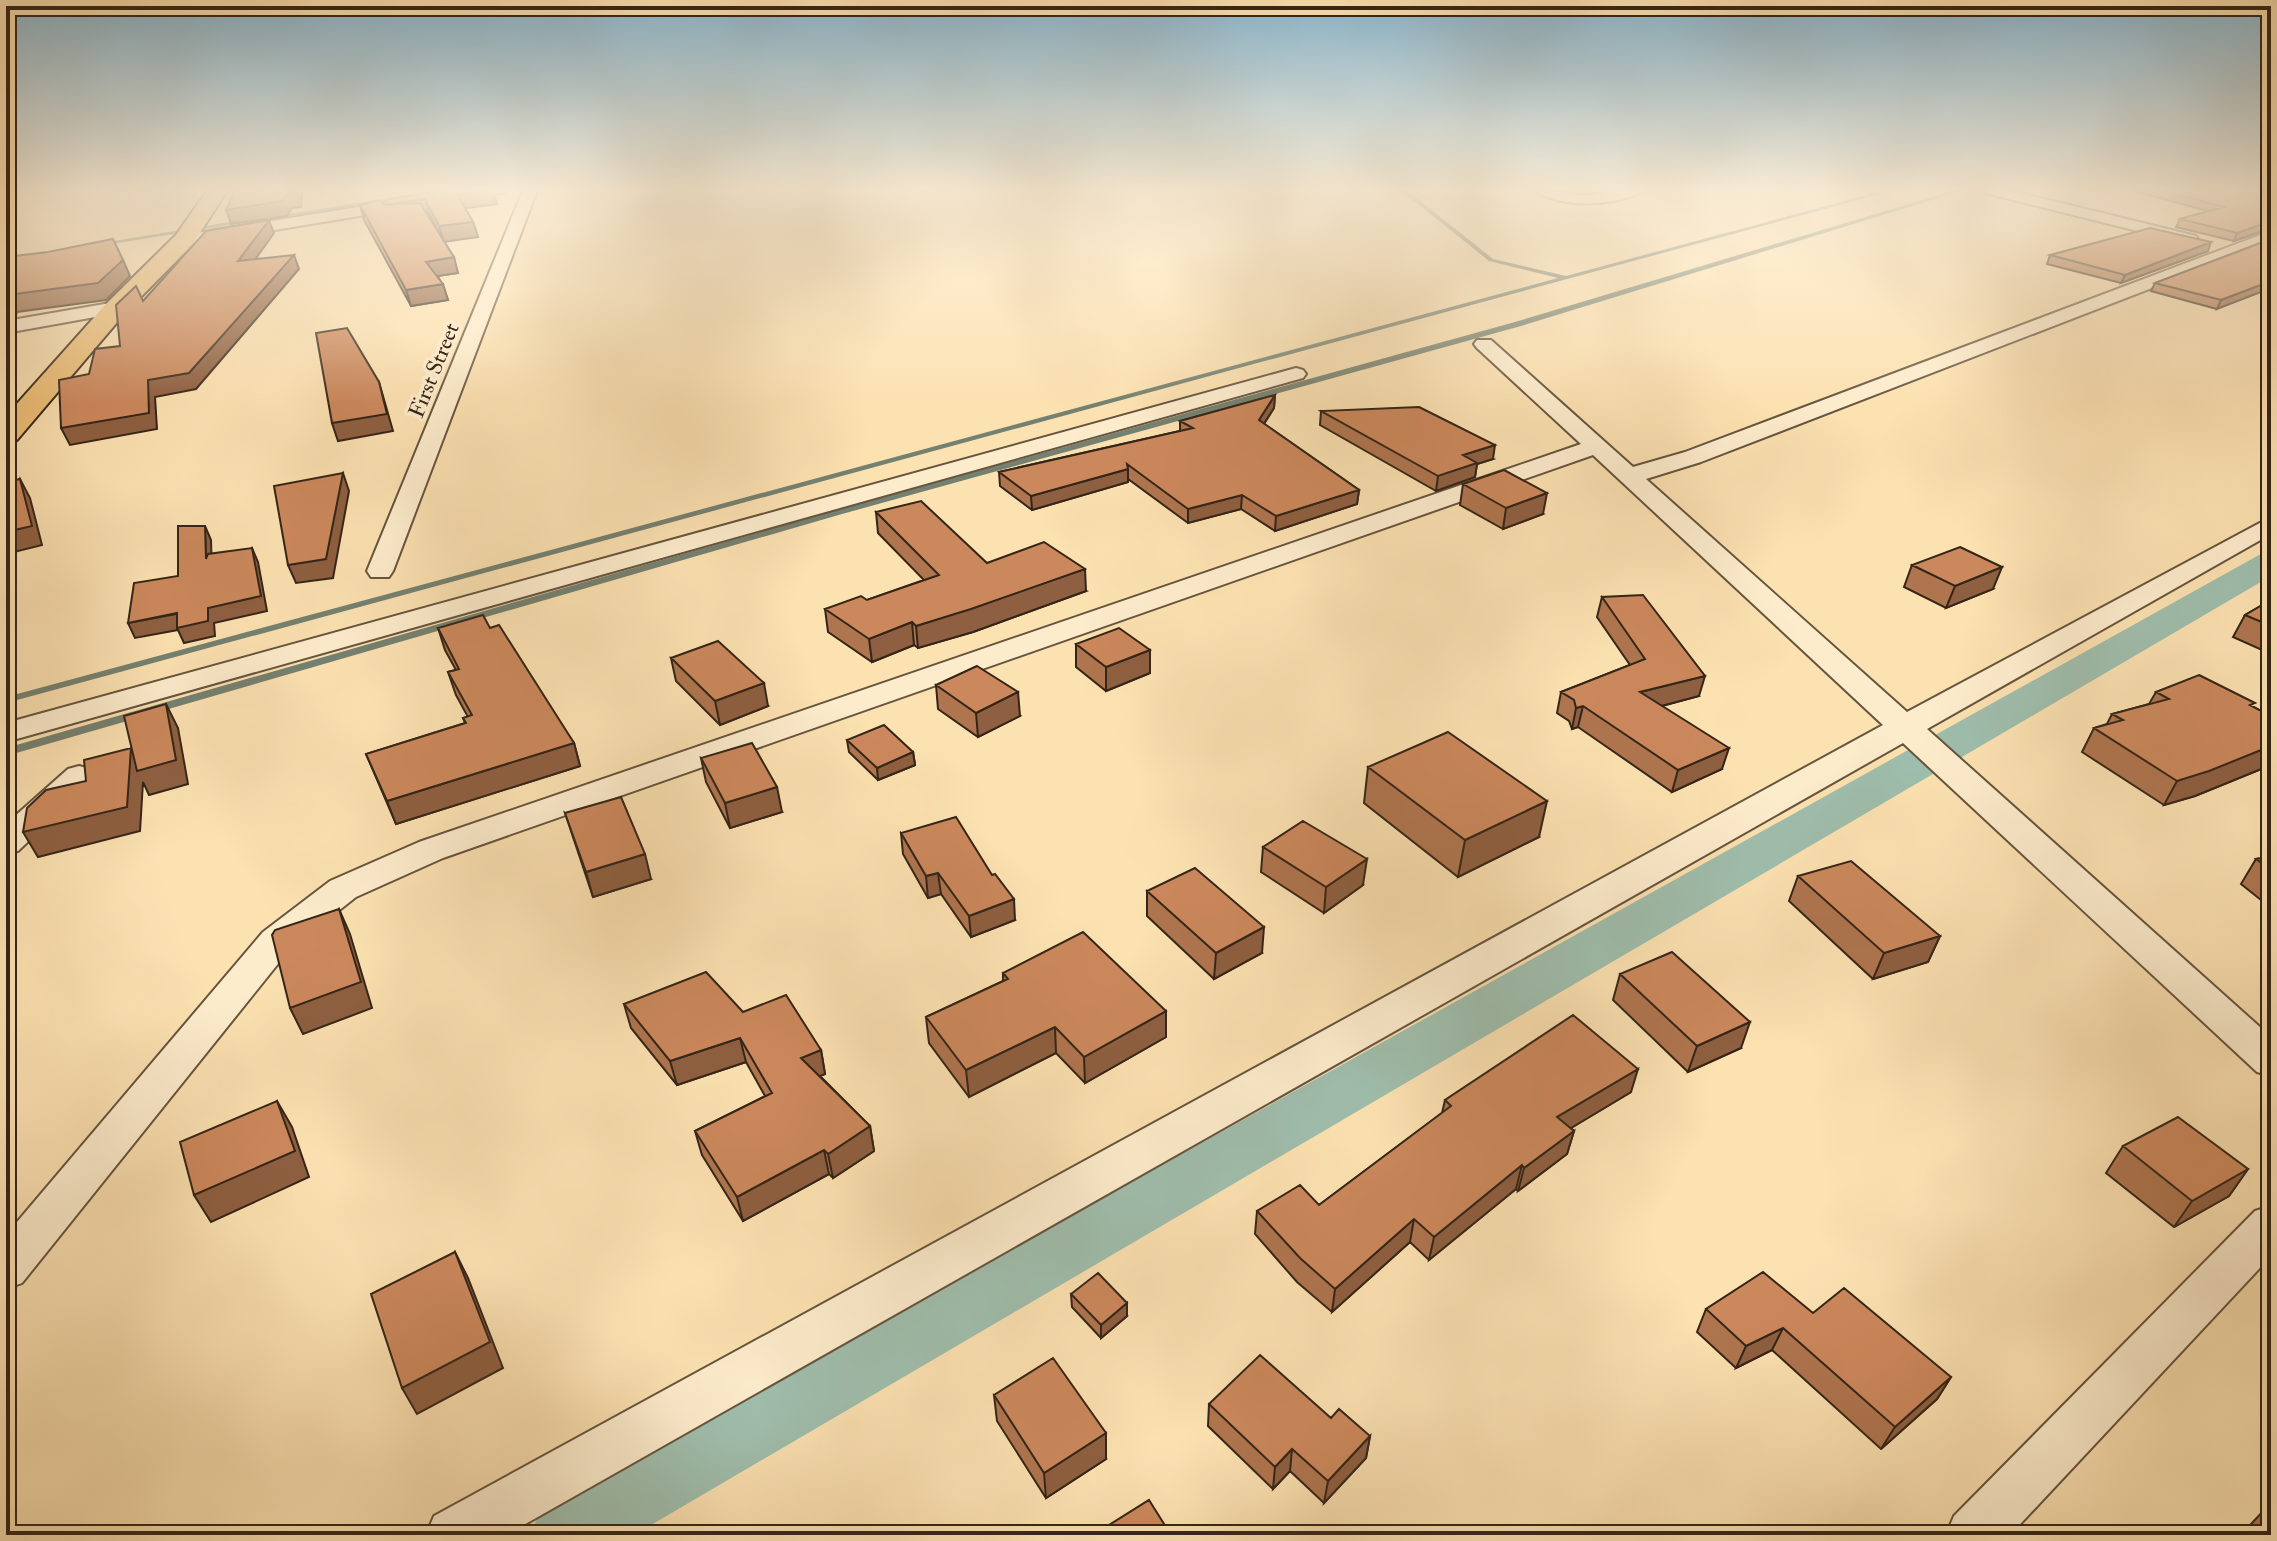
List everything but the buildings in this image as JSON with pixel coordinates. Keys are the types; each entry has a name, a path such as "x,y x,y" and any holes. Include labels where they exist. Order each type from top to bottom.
{"main road":[{"path":"6,434 116,308 164,260"}],"street":[{"name":"First Street","path":"380,571 503,260"},
{"path":"1629,475 1693,457 2206,260"},
{"path":"6,327 116,308"},
{"path":"1484,344 2271,1061"},
{"path":"6,733 1296,374"},
{"path":"6,1269 276,941 343,889 431,850 1595,447"},
{"path":"453,1535 2271,524"},
{"path":"6,843 79,776"},
{"path":"1973,1535 2271,1225"}],"waterway":[{"path":"1491,260 1566,278"},
{"path":"6,700 1633,260"},
{"path":"6,752 839,512 1518,324 1730,260"},
{"path":"566,1535 2271,562"}]}
